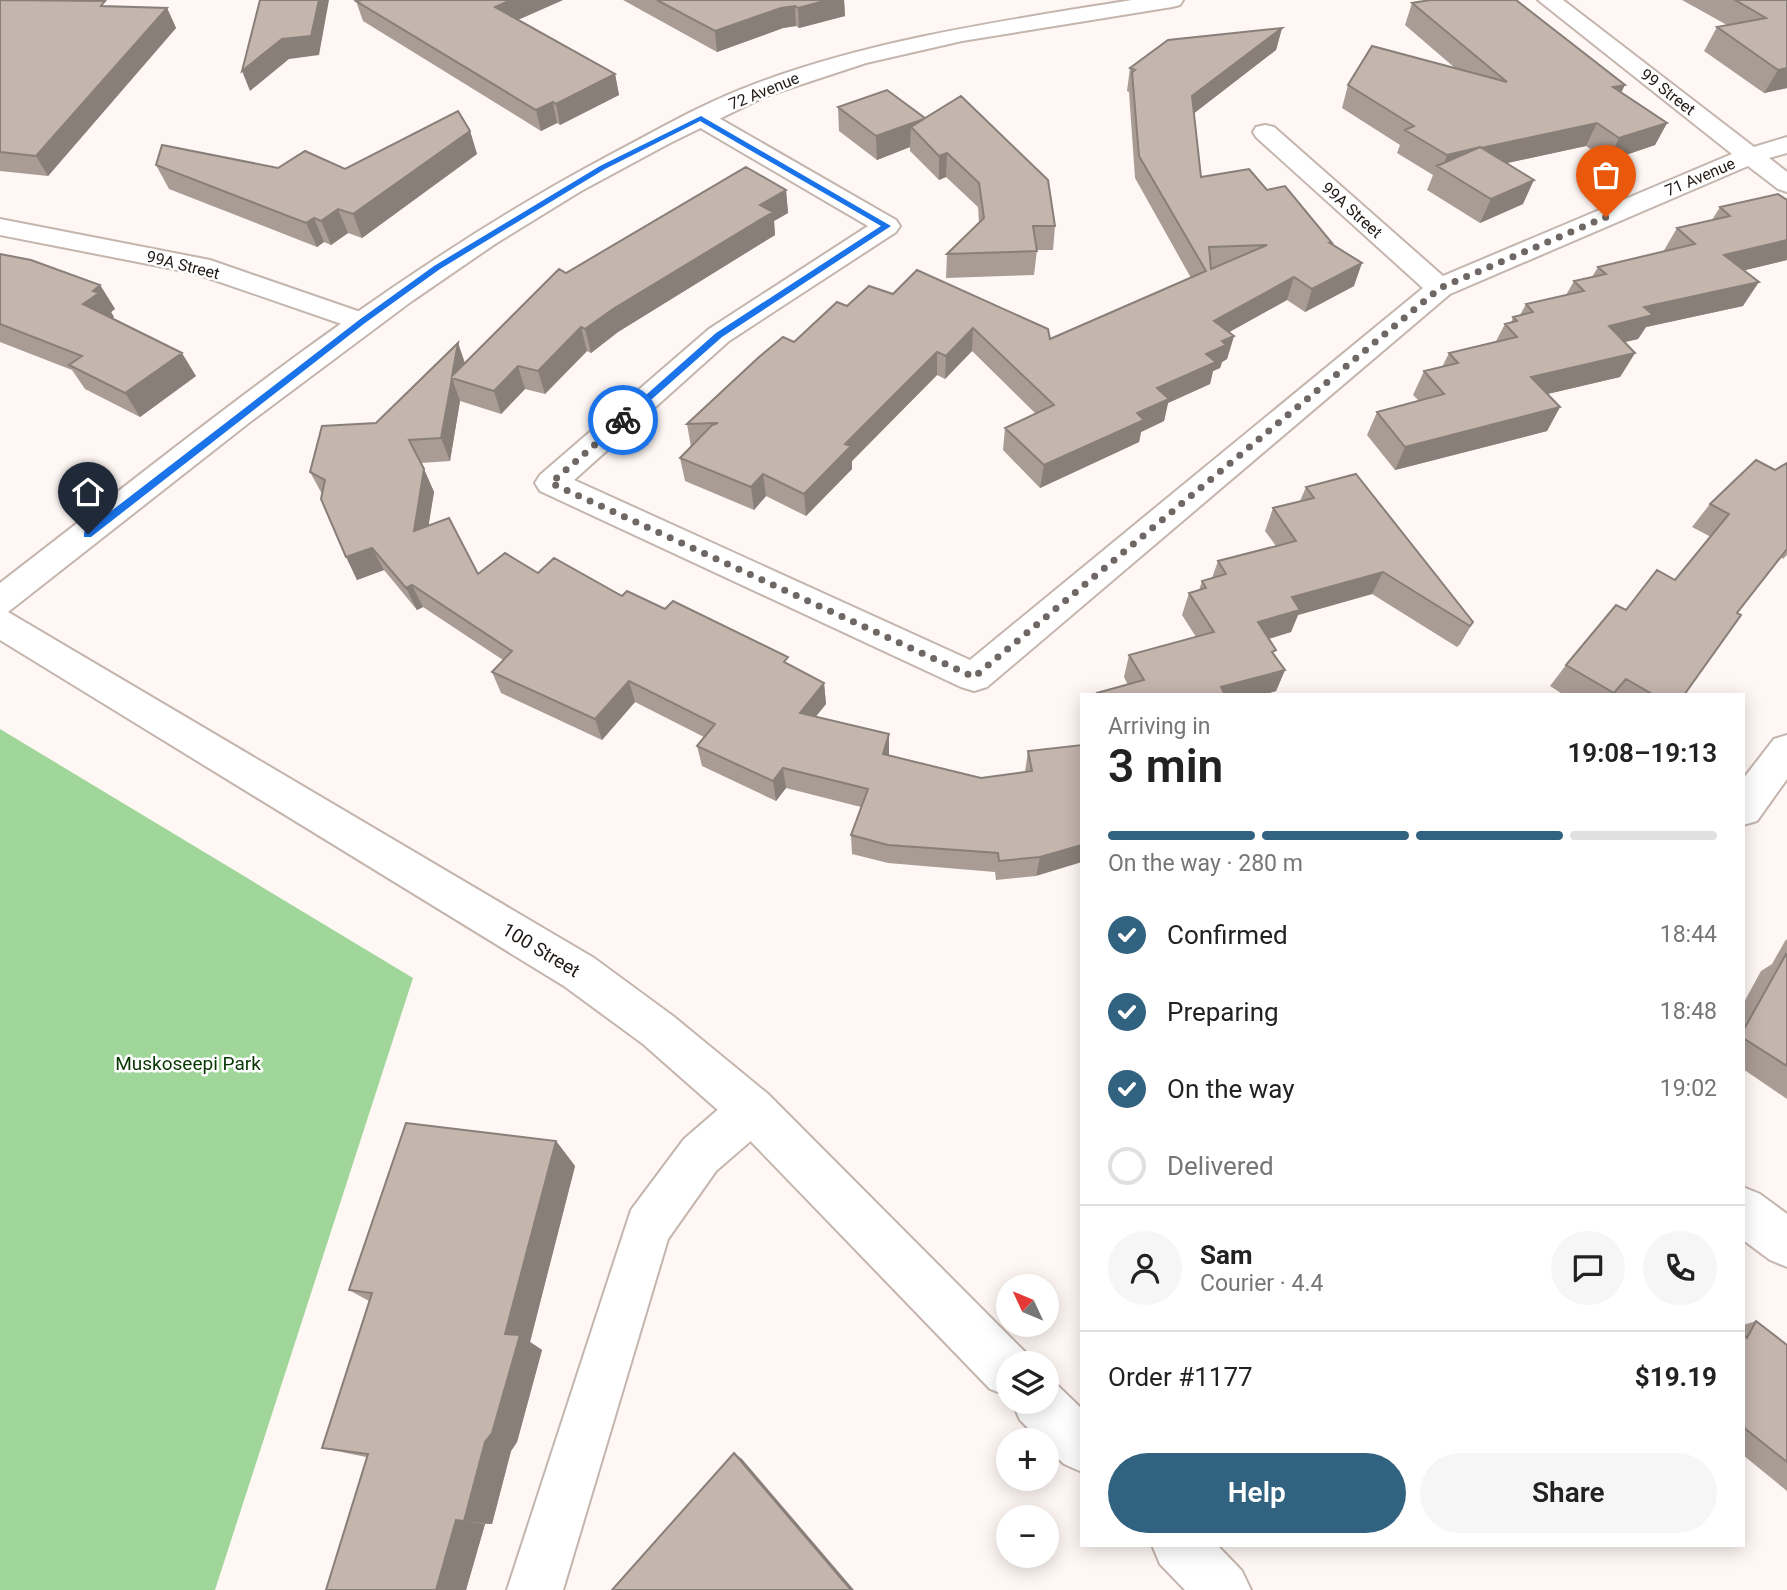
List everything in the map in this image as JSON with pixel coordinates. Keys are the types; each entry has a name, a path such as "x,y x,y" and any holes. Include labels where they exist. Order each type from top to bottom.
{"street":[{"name":"72 Avenue","path":"0,602 362,321 437,268 602,167 757,91 884,51 1172,0"},
{"name":"99 Street","path":"1549,0 1787,184"},
{"name":"71 Avenue","path":"701,118 887,226 719,335 551,483 974,677 1440,288 1749,156 1787,145"},
{"name":"99A Street","path":"1265,132 1440,288"},
{"name":"99A Street","path":"0,227 201,266 362,321"},
{"name":"100 Street","path":"0,623 579,972 658,1030 752,1110 996,1359"},
{"path":"1745,806 1787,750"},
{"path":"535,1590 648,1227 700,1155 752,1110"},
{"path":"1745,1212 1787,1243"},
{"path":"1050,1414 1080,1444"},
{"path":"1181,1547 1223,1590"}],"green space":[{"name":"Muskoseepi Park","path":"0,729 413,978 215,1590 0,1590"}],"building":[{"path":"0,0 105,1 101,6 167,8 36,156 0,152"},
{"path":"260,0 319,0 311,36 282,39 242,71"},
{"path":"511,0 495,7 615,74 556,104 553,102 536,110 356,1"},
{"path":"657,0 828,0 798,8 781,8 715,31"},
{"path":"1430,0 1516,0 1625,85 1613,87 1667,123 1619,138 1597,123 1447,155 1405,130 1414,126 1348,85 1372,46 1507,82 1412,3"},
{"path":"1735,0 1787,0 1787,68 1778,70 1717,27 1766,18"},
{"path":"1282,28 1192,96 1201,177 1249,169 1267,190 1285,186 1330,243 1362,263 1312,289 1294,277 1214,321 1234,336 1222,341 1226,345 1206,354 1216,362 1157,388 1169,399 1137,413 1144,420 1044,465 1005,428 1054,405 973,328 946,356 937,352 845,444 851,446 804,494 763,474 751,487 680,458 712,425 718,423 687,424 759,357 783,337 794,342 837,302 847,306 869,286 893,294 917,270 1048,329 1050,339 1206,271 1139,156 1132,72 1135,70 1130,68 1168,40","holes":["1267,245 1211,269 1209,247"]},
{"path":"887,90 925,118 961,96 1048,180 1055,226 1033,226 1037,251 947,254 984,218 979,183 947,153 939,156 911,127 924,119 876,136 838,107"},
{"path":"458,111 470,131 353,214 338,209 321,221 314,218 306,223 156,165 162,145 278,168 305,151 345,169"},
{"path":"1480,147 1534,180 1491,199 1437,166"},
{"path":"746,167 786,190 760,205 773,212 613,309 585,329 581,327 538,371 518,366 494,391 452,378 441,438 409,440 424,469 414,531 449,518 478,574 505,553 538,573 554,558 622,596 627,591 665,609 673,601 788,657 784,662 824,683 800,713 889,734 883,754 981,778 1032,771 1028,751 1080,745 1080,846 1040,857 999,861 998,853 888,845 851,835 868,789 783,768 773,781 697,746 715,724 629,681 595,719 492,672 512,651 412,585 406,588 372,548 346,557 321,499 325,480 310,472 322,426 376,423 458,343 452,376 559,269 566,273"},
{"path":"1778,194 1787,200 1787,240 1724,255 1759,282 1644,307 1653,315 1609,326 1635,353 1531,377 1560,407 1405,447 1377,412 1444,394 1424,371 1458,363 1449,353 1517,337 1505,324 1517,321 1513,317 1533,312 1526,304 1584,291 1574,281 1606,274 1598,267 1695,244 1677,228 1730,216 1720,207"},
{"path":"0,254 31,260 100,285 93,291 99,293 83,304 182,353 125,393 69,365 82,356 0,324"},
{"path":"1756,460 1775,470 1787,463 1787,549 1737,613 1741,615 1685,693 1650,693 1626,679 1614,693 1566,665 1616,605 1626,610 1657,570 1675,580 1729,514 1710,504"},
{"path":"1356,474 1473,622 1470,626 1383,572 1292,597 1300,610 1258,622 1276,650 1272,652 1285,670 1221,687 1224,693 1097,693 1144,680 1129,655 1214,632 1189,593 1206,588 1202,581 1226,574 1218,561 1296,541 1273,508 1314,498 1306,487"},
{"path":"1787,954 1787,1066 1745,1039 1745,1027"},
{"path":"406,1123 556,1141 505,1334 520,1335 492,1433 485,1442 464,1521 456,1520 436,1590 326,1590 368,1454 322,1448 372,1293 349,1290"},
{"path":"1756,1321 1787,1345 1787,1462 1745,1429 1745,1336 1747,1338"},
{"path":"734,1453 851,1590 612,1590"}],"way so far":[{"path":"623,420 551,483 974,677 1440,288 1606,217"}],"route":[{"path":"88,534 362,321 437,268 602,167 701,118 887,226 719,335 623,420"}]}
